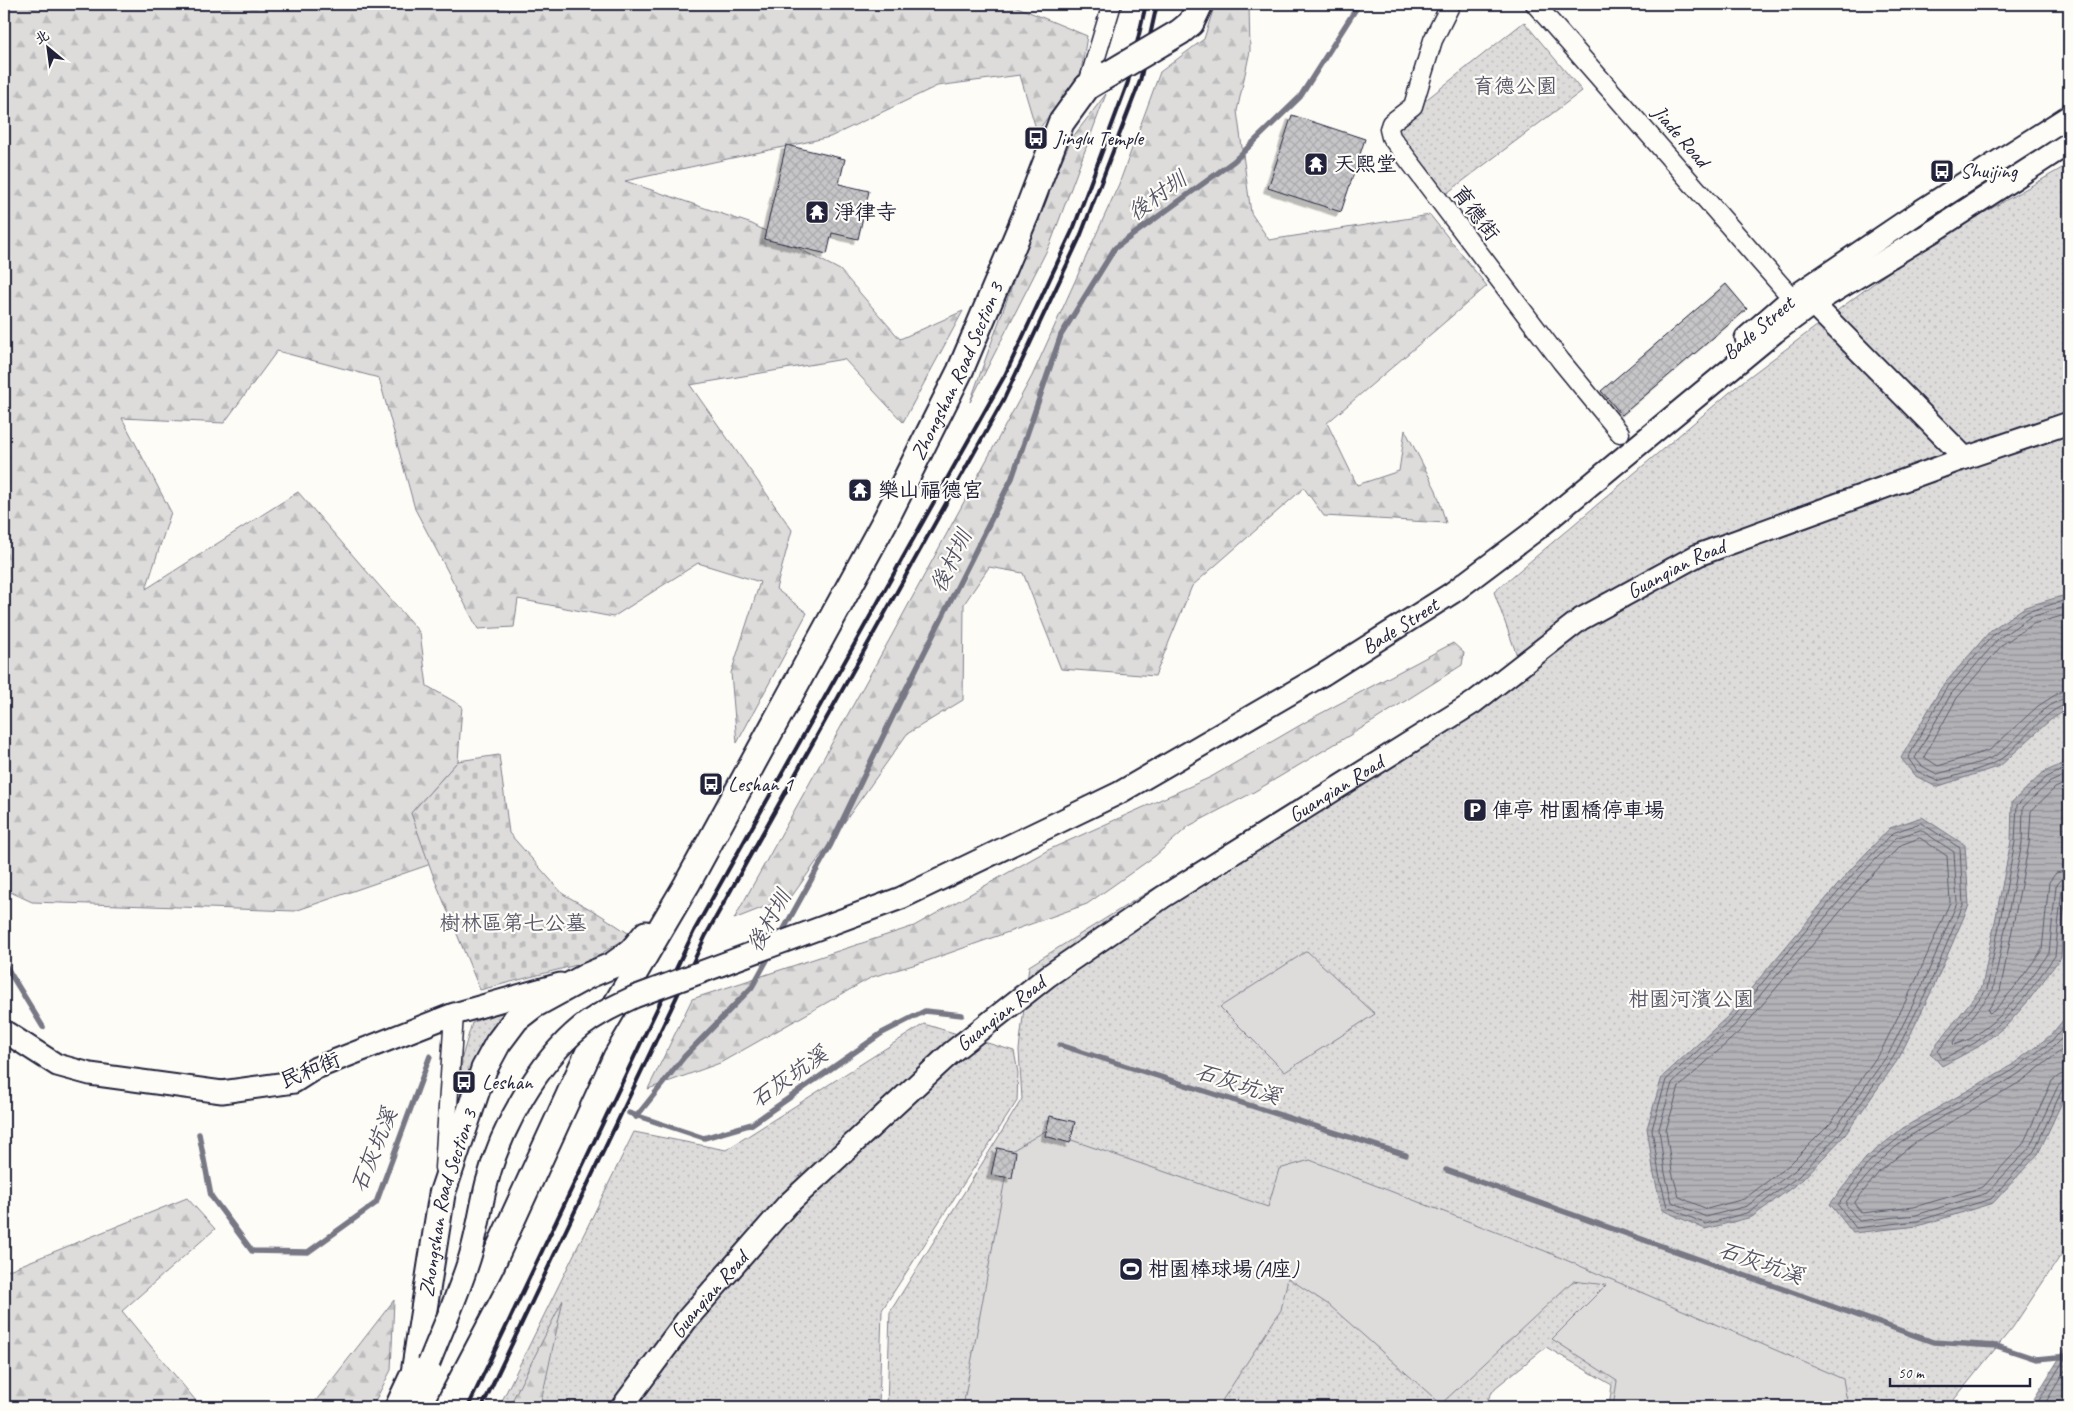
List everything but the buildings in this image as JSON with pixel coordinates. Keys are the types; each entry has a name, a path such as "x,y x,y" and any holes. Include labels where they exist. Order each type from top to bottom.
{"main road":[{"name":"Zhongshan Road Section 3","path":"398,1407 424,1372 491,1266 592,1045 687,884 886,520 960,372 1025,217 1061,123 1087,87 1180,32 1191,23 1200,4"},
{"name":"Zhongshan Road Section 3","path":"417,1407 424,1372 442,1194 484,1069 498,1043 516,1019 534,1005 587,976 613,965 631,952 687,884"}],"street":[{"path":"1087,87 1112,4"},
{"name":"育德街","path":"1451,4 1433,40 1413,106 1391,124 1389,129 1391,137 1560,360 1620,433"},
{"name":"Jiade Road","path":"1535,4 1792,298"},
{"name":"Bade Street","path":"1475,575 1639,429 1792,298 1922,210 2069,116"},
{"name":"Bade Street","path":"424,1372 469,1263 488,1180 499,1145 538,1075 562,1043 581,1027 599,1014 634,997 698,971 901,898 1119,793 1324,674 1452,593 1537,529 1775,332 1813,304 1949,221 2069,143"},
{"path":"1949,221 2069,158"},
{"path":"1792,298 1813,304 1965,458"},
{"name":"Guanqian Road","path":"622,1407 688,1318 787,1205 952,1052 1048,976 1163,897 1473,703 1581,619 1698,555 1965,458 2069,423"},
{"name":"民和街","path":"4,1032 57,1065 90,1074 124,1080 222,1092 294,1082 316,1068 454,1014 587,976"},
{"path":"442,1194 454,1014"}],"green space":[{"path":"4,4 1010,4 1087,36 1081,72 1037,132 1020,75 937,86 830,137 625,181 752,224 840,270 900,339 963,311 903,422 844,359 690,385 792,530 776,589 807,613 737,743 731,673 760,582 698,563 613,617 518,599 514,627 478,629 415,509 379,378 277,351 224,423 122,418 171,512 146,589 298,492 420,633 427,686 462,706 458,761 411,813 431,864 295,911 32,902 4,889"},
{"path":"1215,4 1249,4 1250,51 1237,111 1251,213 1269,240 1430,215 1487,286 1327,423 1357,485 1399,471 1405,430 1436,490 1446,523 1324,516 1304,488 1192,586 1155,676 1061,669 1023,573 989,567 964,604 963,700 907,734 792,896 734,919 892,635 1032,376 1119,184 1160,72 1204,39"},
{"name":"育德公園","path":"1524,22 1582,91 1443,196 1396,135 1398,122"},
{"path":"1106,94 1051,242 970,402 1040,208 1072,138"},
{"name":"柑園河濱公園","path":"2069,164 2069,1243 2013,1327 1948,1407 1609,1407 1612,1385 1546,1347 1495,1388 1483,1407 887,1407 890,1312 1022,1099 1019,1050 1029,966 1519,661 1494,592 1742,382 1914,253"},
{"path":"1453,643 1464,653 1462,665 1372,722 1252,793 1189,826 1155,856 1087,904 927,961 872,977 720,1063 648,1089 692,999 914,926 1048,850 1211,777 1316,716"},
{"name":"樹林區第七公墓","path":"499,755 509,833 563,894 631,935 588,962 480,990 434,878 411,813 458,761"},
{"path":"1307,951 1375,1014 1285,1072 1220,1007"},
{"path":"516,1003 478,1054 459,1116 462,1057 472,1023"},
{"path":"924,1024 1014,1051 1018,1073 1017,1101 882,1310 879,1407 499,1407 634,1132 726,1150"},
{"path":"1045,1131 1268,1207 1279,1169 1310,1160 1545,1251 1843,1379 1848,1407 1613,1407 1617,1381 1552,1339 1606,1285 1573,1281 1441,1404 1329,1305 1288,1278 1281,1310 1218,1407 963,1407 1010,1152"},
{"path":"187,1198 215,1229 122,1311 201,1407 4,1407 4,1272"},
{"path":"394,1300 391,1370 372,1407 311,1407"},
{"path":"563,1300 540,1407 509,1407"}],"water":[{"path":"2069,594 2069,708 2049,721 2000,766 1936,787 1914,775 1901,758 1941,688 1991,630 2025,607"},
{"path":"2069,761 2069,871 2061,957 2029,1000 2007,1025 1978,1047 1942,1066 1930,1053 1982,987 2011,841 2012,802 2044,772"},
{"path":"1922,817 1965,845 1969,905 1934,986 1899,1058 1845,1135 1802,1180 1752,1217 1705,1229 1662,1210 1654,1175 1647,1128 1662,1077 1728,1016 1851,869 1890,828"},
{"path":"2069,1013 2069,1087 2038,1154 1993,1203 1918,1226 1853,1233 1830,1204 1866,1158 1903,1128 2012,1065 2051,1035"},
{"path":"2069,1343 2069,1407 2029,1407"}],"waterway":[{"name":"後村圳","path":"780,936 830,846 1012,478 1061,335 1115,248 1234,161 1300,97 1359,4"},
{"name":"後村圳","path":"636,1117 684,1057 752,987 771,953"},
{"name":"石灰坑溪","path":"4,963 43,1027"},
{"name":"石灰坑溪","path":"629,1113 704,1138 752,1124 882,1033 925,1011 962,1015"},
{"name":"石灰坑溪","path":"1060,1045 1406,1155"},
{"name":"石灰坑溪","path":"199,1134 211,1196 252,1251 308,1252 376,1203 430,1056"},
{"name":"石灰坑溪","path":"1446,1170 1933,1342 1997,1346 2036,1359 2069,1356"}],"railway":[{"path":"468,1407 694,931 1005,375 1074,227 1128,82 1146,4"},
{"path":"482,1407 706,935 1004,399 1080,237 1140,81 1157,4"}],"place":[{"name":"Jinglu Temple","path":"1036,138"},
{"name":"天熙堂","path":"1316,164"},
{"name":"Shuijing","path":"1942,171"},
{"name":"淨律寺","path":"817,212"},
{"name":"樂山福德宮","path":"860,490"},
{"name":"Leshan 1","path":"711,784"},
{"name":"俥亭 柑園橋停車場","path":"1475,810"},
{"name":"Leshan","path":"464,1082"},
{"name":"柑園棒球場(A座)","path":"1131,1269"}]}
